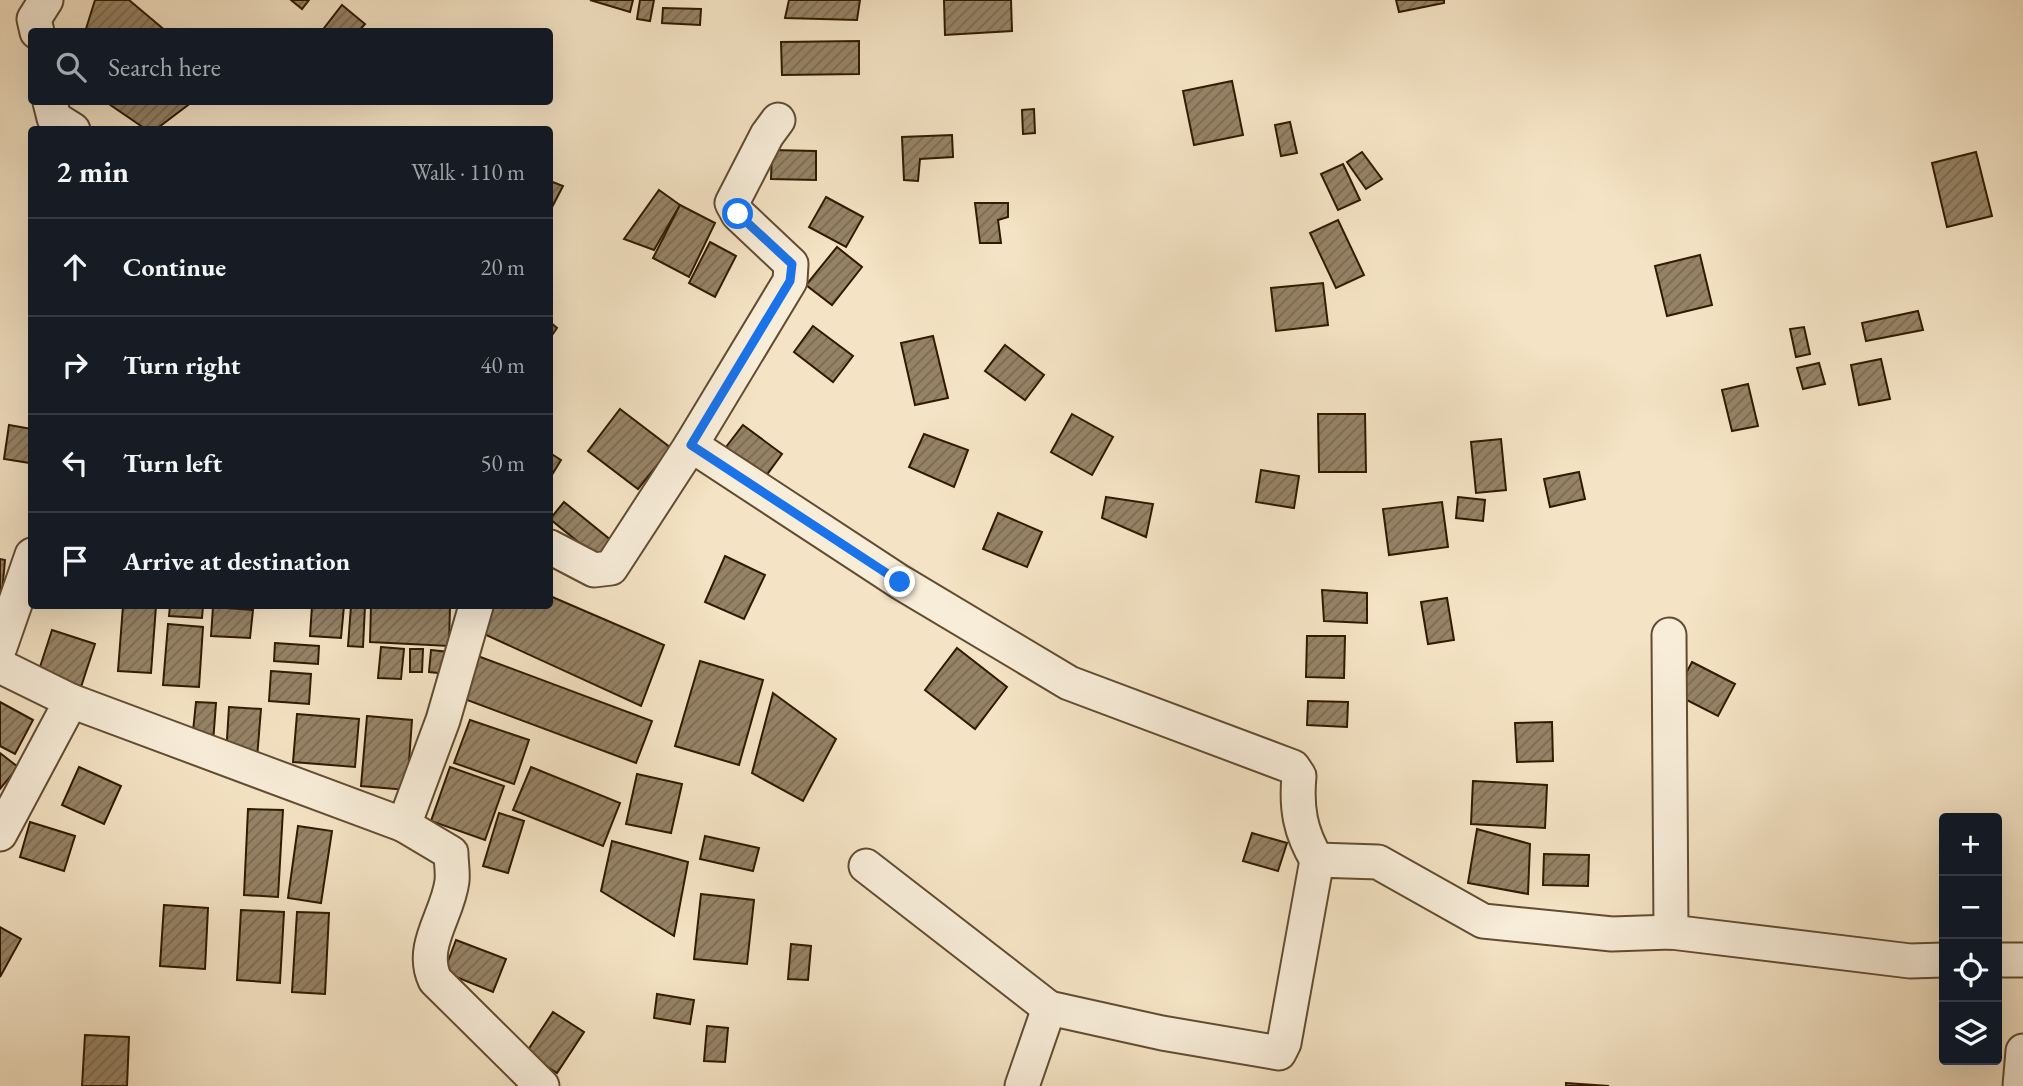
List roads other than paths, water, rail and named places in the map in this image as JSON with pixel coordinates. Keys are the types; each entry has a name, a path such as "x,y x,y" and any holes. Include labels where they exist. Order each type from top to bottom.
{"street":[{"path":"36,28 34,19 46,0"},
{"path":"51,105 54,118 67,126"},
{"path":"553,549 594,570 611,568 691,445 790,281 792,264 738,214 732,203 766,135 778,120"},
{"path":"691,445 900,582 1069,683 1293,767 1299,776 1296,806 1304,839 1317,860 1284,1043 1279,1052 1162,1033 1049,1007 866,866"},
{"path":"0,647 28,566"},
{"path":"404,825 443,720 475,609"},
{"path":"1669,635 1671,932"},
{"path":"0,666 71,701 404,825 451,853 452,882 428,966 435,980 542,1086"},
{"path":"0,834 71,701"},
{"path":"1317,860 1378,862 1483,921 1612,934 1671,932 1910,961 1939,960"},
{"path":"2002,960 2023,960"},
{"path":"1022,1086 1049,1007"},
{"path":"2020,1086 2023,1051"}]}
